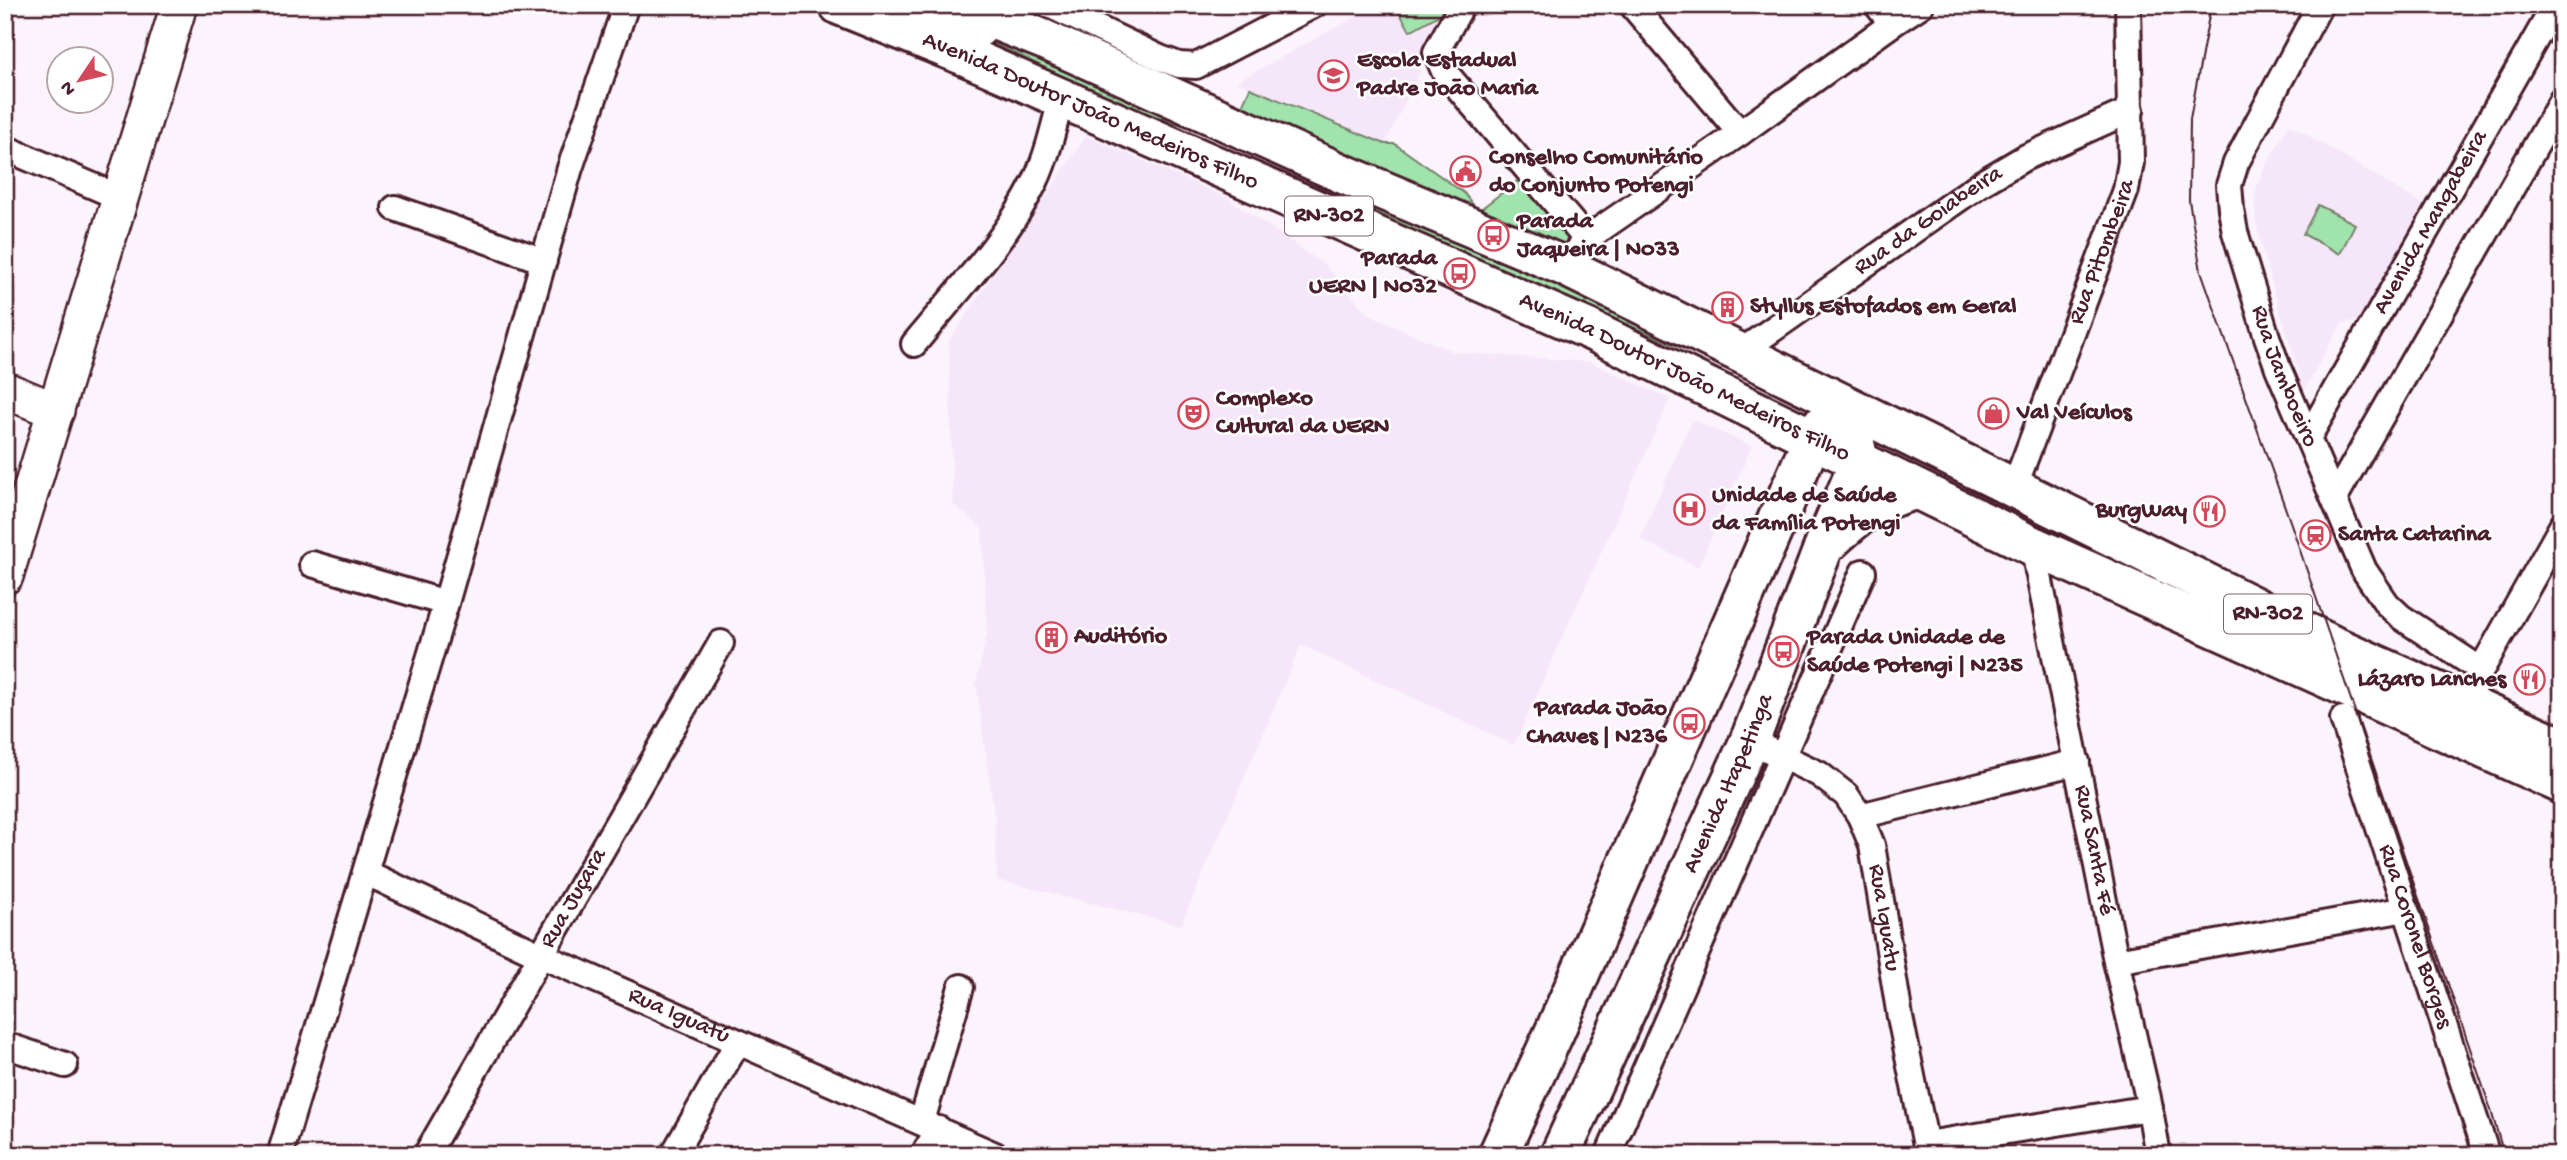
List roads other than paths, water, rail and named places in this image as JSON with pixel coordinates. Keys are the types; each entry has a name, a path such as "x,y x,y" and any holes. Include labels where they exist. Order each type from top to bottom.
{"main road":[{"path":"8,557 56,411 179,5"},
{"path":"915,5 998,34 1047,23"},
{"name":"Avenida Doutor João Medeiros Filho","path":"862,10 1588,329 1859,463 2034,545 2562,784"},
{"name":"Avenida Doutor João Medeiros Filho","path":"982,10 1047,23 1342,173 1575,252 1750,359 1844,410 1951,457 2332,645 2562,747"},
{"path":"1174,147 1222,148 1311,186 1330,187 1342,173"},
{"path":"5,390 56,411"},
{"path":"1498,1155 1555,1031 1812,440 1818,428 1844,410 1854,436 1859,463"},
{"name":"Avenida Itapetinga","path":"1560,1155 1607,1054 1766,748 1824,546 1859,463"},
{"path":"1824,546 1849,523 1881,501 1917,490"},
{"path":"1555,1031 1607,1054"},
{"path":"1532,1081 1583,1104"}],"street":[{"path":"280,1155 446,603 570,168 626,5"},
{"path":"1047,23 1179,65 1196,66 1314,5"},
{"path":"1462,5 1436,52 1444,71 1575,252 1740,133 1884,14 1921,5"},
{"path":"1632,5 1740,133"},
{"name":"Rua Pitombeira","path":"2014,488 2126,190 2131,162 2128,5"},
{"name":"Rua Jamboeiro","path":"2320,5 2247,140 2230,185 2235,232 2267,337 2364,570 2387,604 2401,617 2481,670"},
{"name":"Avenida Mangabeira","path":"2308,438 2554,5"},
{"path":"914,344 1003,233 1026,198 1036,180 1062,100"},
{"path":"2334,499 2553,134 2562,100"},
{"name":"Rua da Goiabeira","path":"1750,359 1980,184 2024,158 2131,110"},
{"path":"5,148 121,198"},
{"path":"395,208 544,261"},
{"path":"2465,704 2481,670 2562,526"},
{"name":"Rua Santa Fé","path":"2034,545 2116,961 2150,1108 2158,1155"},
{"path":"312,564 446,603"},
{"name":"Avenida Itapetinga","path":"1608,1155 1766,748 1863,572"},
{"name":"Rua Juçara","path":"426,1155 721,643"},
{"name":"Rua Coronel Borges","path":"2343,719 2487,1155"},
{"name":"Rua Iguatu","path":"1766,748 1819,774 1846,795 1860,816 1872,845 1900,1017 1927,1149"},
{"path":"1860,816 2077,762"},
{"name":"Rua Iguatú","path":"366,873 540,955 989,1153"},
{"path":"2116,961 2406,909"},
{"path":"923,1155 961,988"},
{"path":"673,1155 738,1042"},
{"path":"5,1045 65,1065"},
{"path":"1927,1149 2150,1108"}],"tram line":[{"path":"2211,5 2190,119 2189,200 2201,271 2291,524 2504,1155"}],"place":[{"name":"Escola Estadual Padre João Maria","path":"1334,75"},
{"name":"Conselho Comunitário do Conjunto Potengi","path":"1466,172"},
{"name":"Parada Jaqueira | N033","path":"1494,236"},
{"name":"Parada UERN | N032","path":"1460,273"},
{"name":"Styllus Estofados em Geral","path":"1727,307"},
{"name":"Complexo Cultural da UERN","path":"1193,413"},
{"name":"Val Veículos","path":"1994,413"},
{"name":"Unidade de Saúde da Família Potengi","path":"1689,510"},
{"name":"BurgWay","path":"2210,511"},
{"name":"Santa Catarina","path":"2315,535"},
{"name":"Auditório","path":"1051,637"},
{"name":"Parada Unidade de Saúde Potengi | N235","path":"1784,652"},
{"name":"Lázaro Lanches","path":"2529,680"},
{"name":"Parada João Chaves | N236","path":"1690,723"}]}
